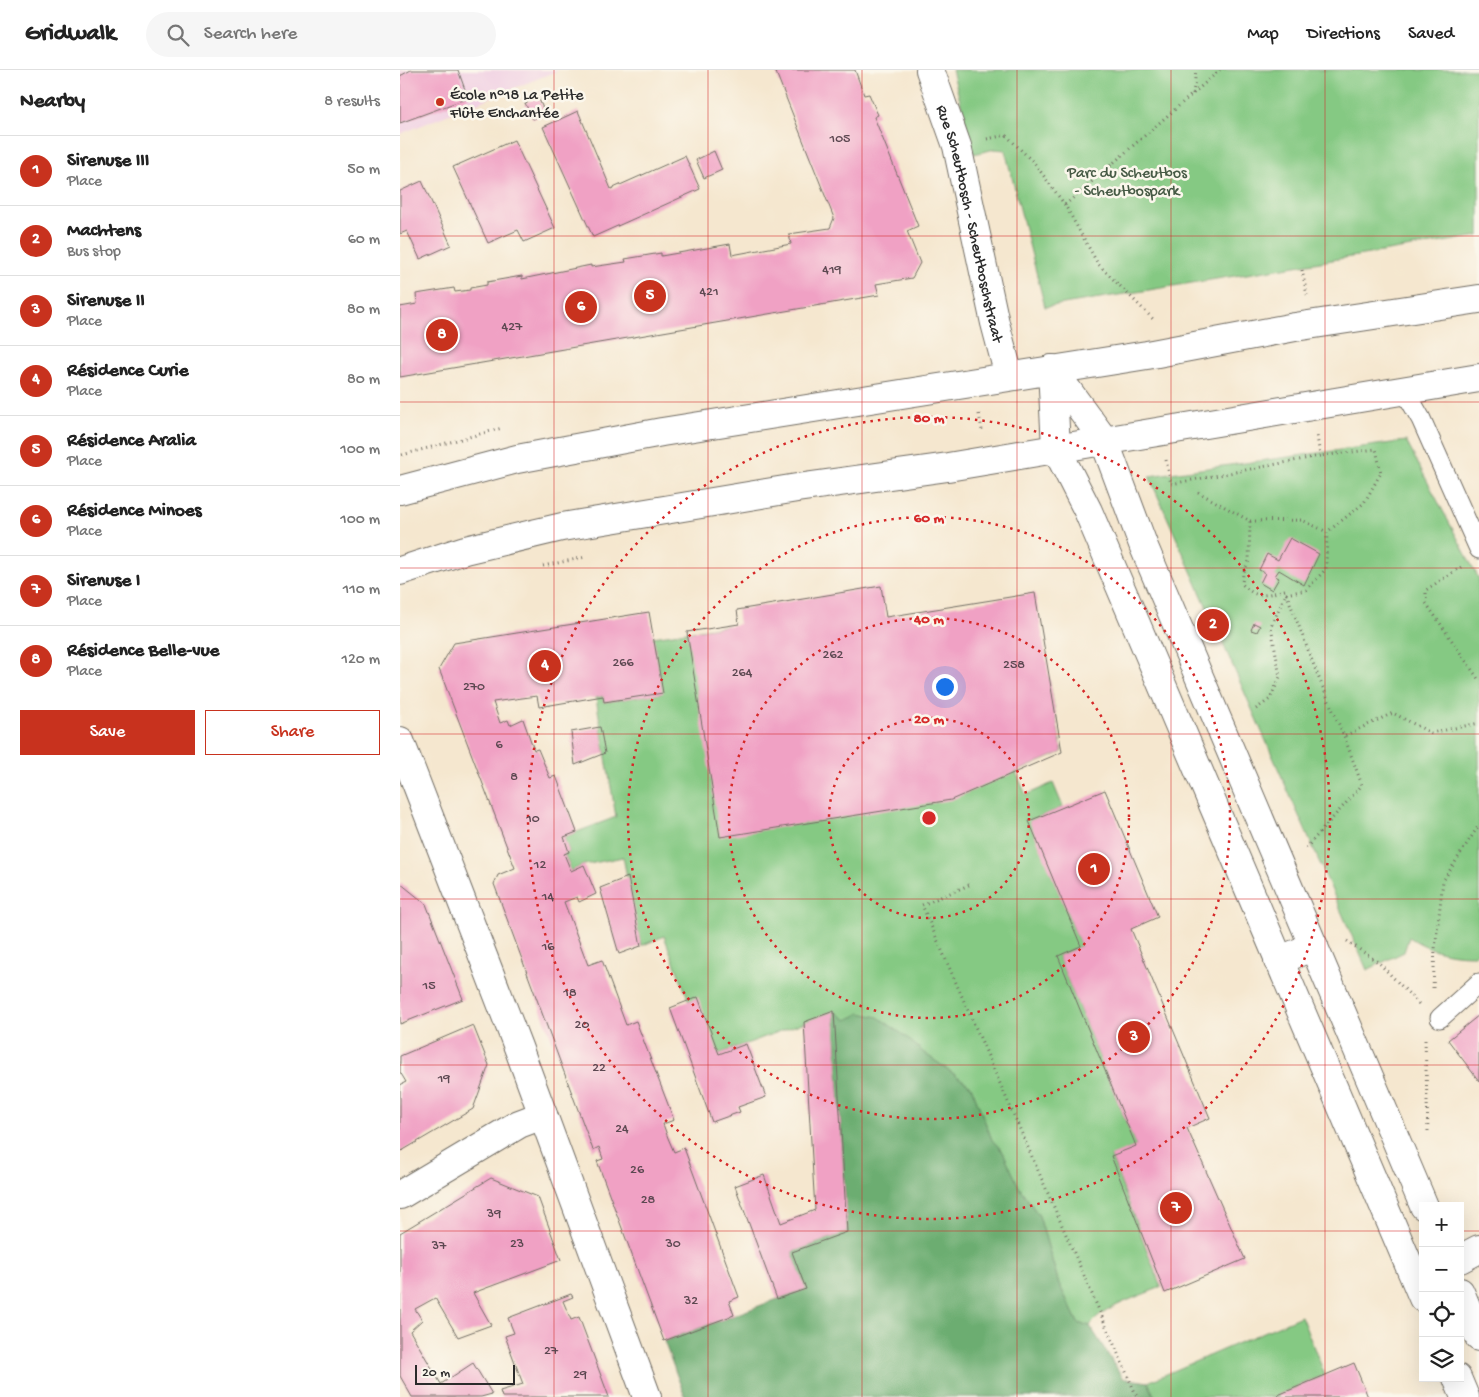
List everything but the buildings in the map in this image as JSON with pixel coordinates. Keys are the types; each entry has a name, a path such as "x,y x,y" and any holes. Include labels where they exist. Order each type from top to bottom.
{"street":[{"name":"Rue Scheutbosch - Scheutboschstraat","path":"930,70 957,146 995,322 1009,376"},
{"path":"400,490 517,459 662,432 1152,354 1295,327 1479,299"},
{"path":"1052,369 1104,440 1144,547 1422,1202"},
{"path":"1052,369 1056,448 1088,511 1278,961 1419,1282"},
{"path":"400,571 465,550 562,527 1479,378"},
{"path":"400,741 543,1115 647,1397"},
{"path":"1278,961 1314,946"},
{"path":"400,1195 519,1124 543,1115"},
{"path":"1464,1257 1479,1249"},
{"path":"1464,1301 1479,1337"},
{"path":"1459,1382 1466,1397"}],"lane":[{"path":"1405,391 1421,419 1479,549"},
{"path":"1440,1018 1479,983"}],"path":[{"path":"1192,95 1196,70"},
{"path":"1066,205 1220,70"},
{"path":"957,146 1006,135 1035,164 1066,205 1098,264 1155,321"},
{"path":"1302,270 1307,298"},
{"path":"970,413 978,412 983,438"},
{"path":"1316,433 1320,456"},
{"path":"1165,454 1171,484 1320,456 1376,449 1381,473 1364,503 1327,532"},
{"path":"1198,492 1250,521 1302,520 1327,532"},
{"path":"1250,521 1249,561 1243,573 1242,584 1251,594 1263,596 1285,590 1362,785 1306,848"},
{"path":"1286,594 1306,590 1326,569 1327,532"},
{"path":"1463,566 1446,574 1426,590 1426,603 1479,680"},
{"path":"1256,709 1270,699 1280,677 1271,626 1286,594"},
{"path":"1344,736 1393,713 1431,733 1479,723"},
{"path":"1435,955 1443,881 1479,825"},
{"path":"969,886 922,905 1137,1397"},
{"path":"1346,941 1355,945 1378,962 1414,1000"},
{"path":"1425,1032 1428,1131"}],"shaded area":[{"name":"École n°18 La Petite Flûte Enchantée","path":"400,70 559,70 400,134"}],"green space":[{"name":"Parc du Scheutbos - Scheutbospark","path":"952,70 1479,70 1479,236 1045,307 1005,150 995,149 974,154"},
{"path":"1406,441 1479,579 1479,949 1475,955 1448,953 1425,946 1409,937 1404,952 1367,970 1149,476"},
{"path":"726,626 1049,678 1062,752 1016,772 1026,795 1053,783 1063,807 1030,821 1081,946 1058,956 1136,1146 1111,1157 1161,1287 1112,1308 1103,1313 1090,1326 1078,1323 1059,1284 1039,1216 1019,1187 1003,1152 992,1140 971,1086 924,1053 905,1036 860,1014 847,1020 832,1012 719,1054 689,1001 664,936 641,946 623,857 584,865 571,871 564,854 569,852 564,837 616,817 596,698 603,696 604,702 662,693 653,637"},
{"path":"834,1011 847,1020 860,1013 878,1017 905,1036 924,1053 971,1086 992,1140 1003,1152 1019,1187 1039,1216 1059,1284 1078,1323 1090,1326 1123,1378 1148,1382 1155,1397 685,1397 664,1341 805,1289 792,1252 847,1232"},
{"path":"1301,1316 1325,1375 1278,1395 1279,1397 1155,1397 1148,1382"}],"place":[{"name":"École n°18 La Petite Flûte Enchantée","path":"440,102"},
{"name":"Résidence Aralia","path":"650,296"},
{"name":"Résidence Minoes","path":"581,307"},
{"name":"Résidence Belle-vue","path":"442,335"},
{"name":"Machtens","path":"1213,625"},
{"name":"Résidence Curie","path":"545,666"},
{"name":"Sirenuse III","path":"1094,869"},
{"name":"Sirenuse II","path":"1134,1037"},
{"name":"Sirenuse I","path":"1176,1208"}]}
